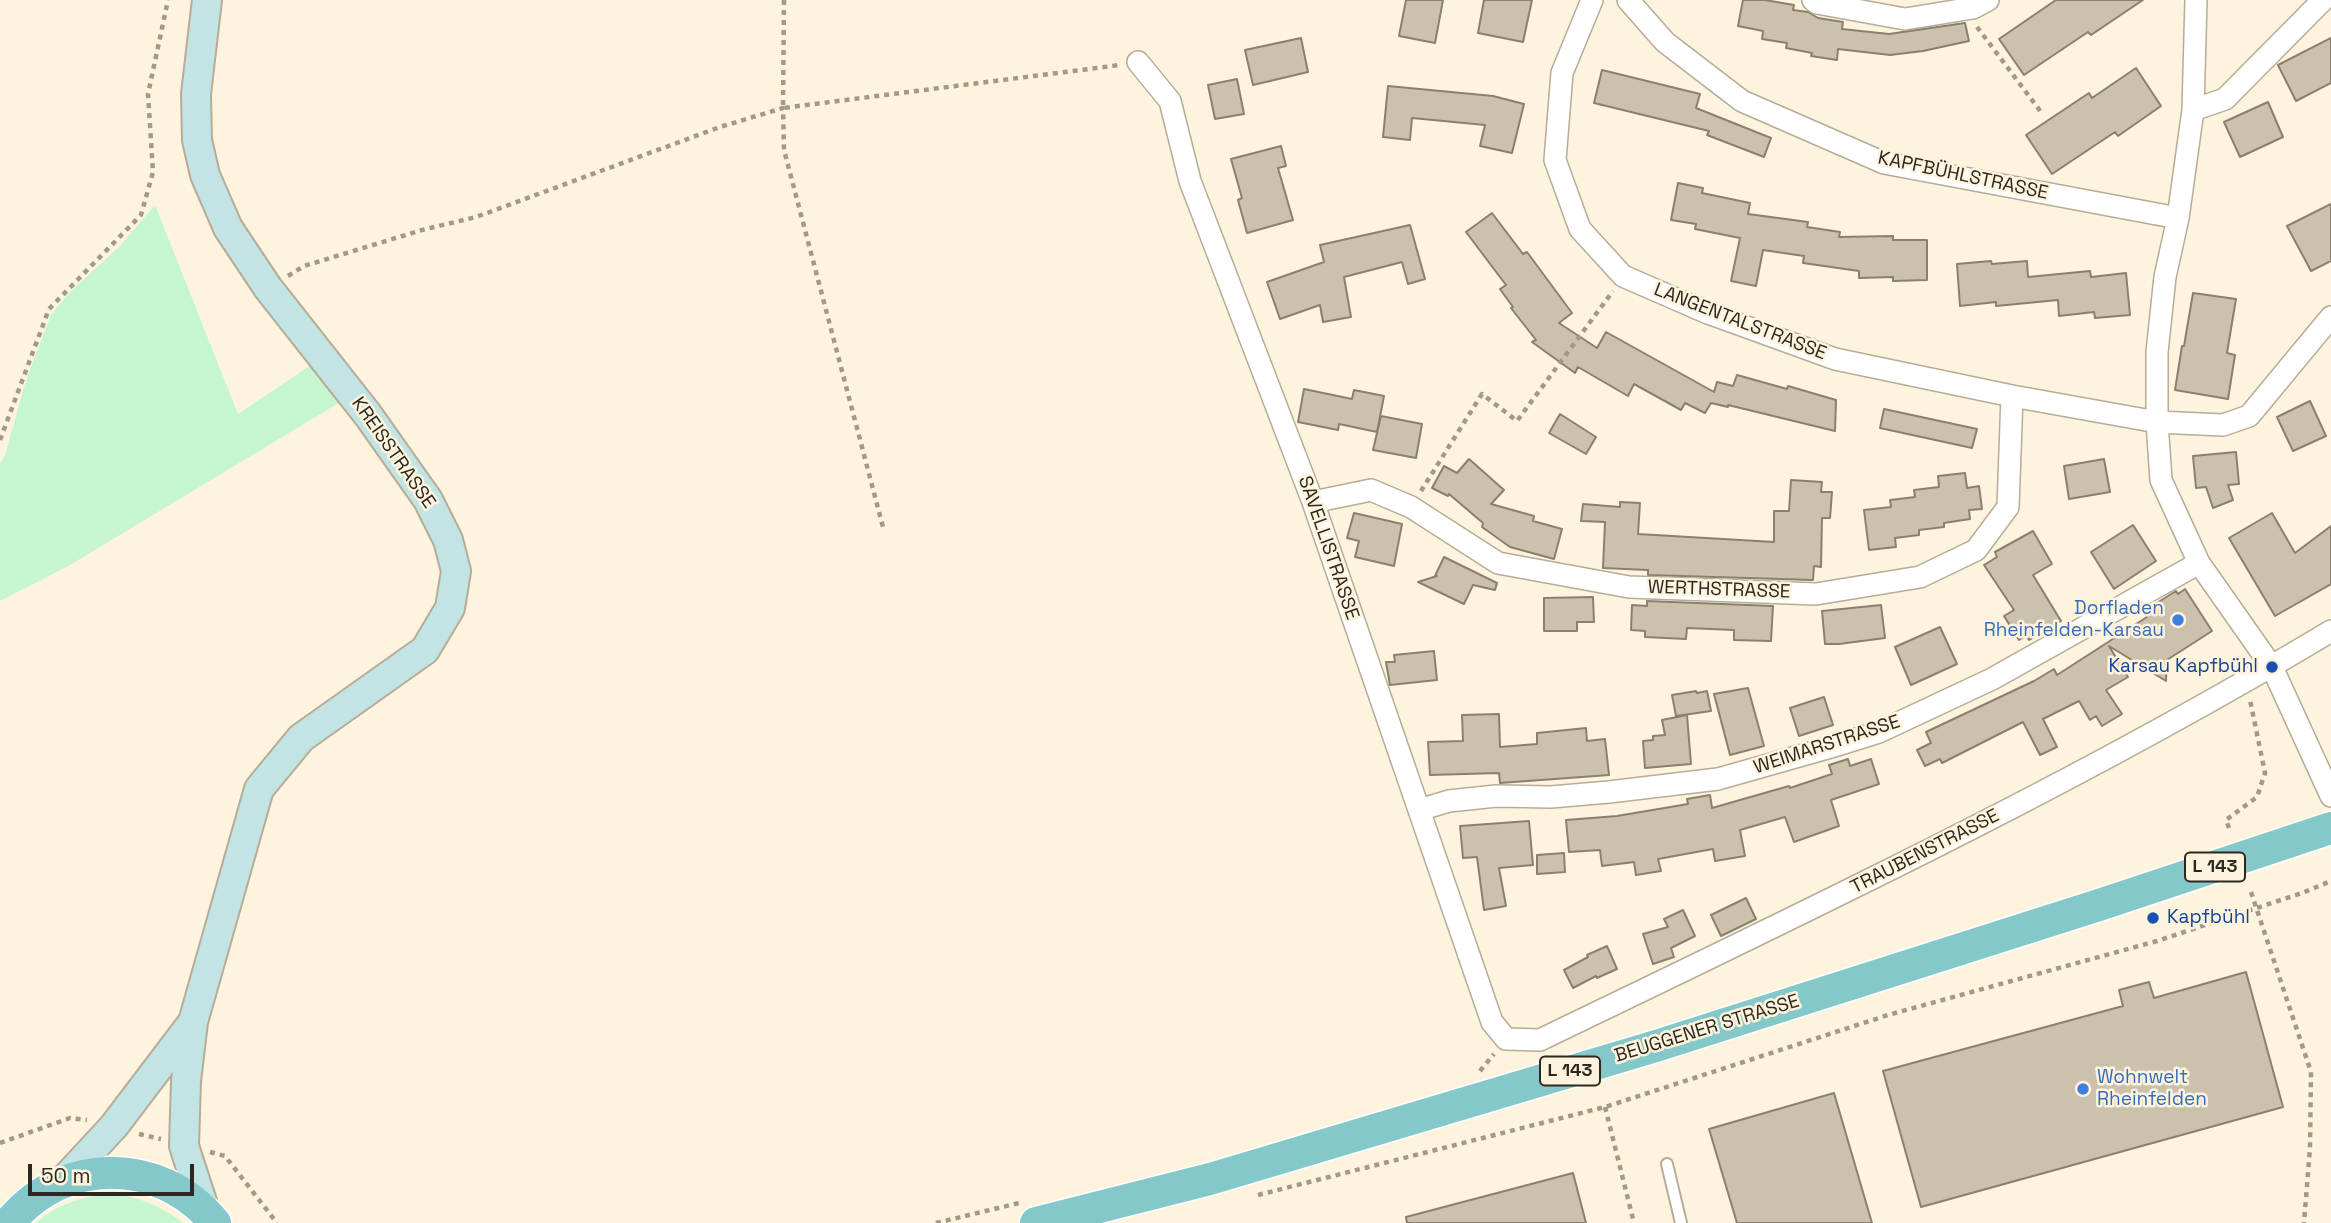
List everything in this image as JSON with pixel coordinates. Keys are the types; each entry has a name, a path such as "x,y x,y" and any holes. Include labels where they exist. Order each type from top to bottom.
{"main road":[{"name":"BEUGGENER STRASSE","path":"1036,1223 1210,1179 1656,1046 2086,910 2331,828"},
{"path":"9,1223 32,1198 64,1180 103,1172 142,1175 178,1190 210,1217"},
{"path":"0,1199 32,1198"}],"street":[{"name":"KREISSTRASSE","path":"208,0 196,94 198,140 205,175 228,228 268,288 368,415 428,500 448,540 456,571 450,608 425,650 301,738 259,789 192,1022 186,1081 184,1146 210,1217"},
{"name":"LANGENTALSTRASSE","path":"1592,0 1562,72 1555,160 1580,229 1623,276 1708,313 1835,359 2012,396 2157,422 2223,425 2249,416 2331,317"},
{"name":"KAPFBÜHLSTRASSE","path":"1628,0 1665,42 1742,101 1884,163 2178,218"},
{"path":"1813,0 1817,3 1905,19 1973,8 1988,0"},
{"path":"2196,0 2193,110 2178,218 2165,277 2157,352 2157,422 2161,480 2199,563 2272,667 2331,796"},
{"path":"2193,110 2225,99 2323,0"},
{"name":"SAVELLISTRASSE","path":"1138,62 1170,101 1190,181 1313,502 1492,1022 1506,1040"},
{"name":"WERTHSTRASSE","path":"1313,502 1371,490 1411,507 1498,563 1629,587 1816,594 1920,577 1976,550 2008,507 2012,396"},
{"name":"WEIMARSTRASSE","path":"1419,810 1448,801 1496,796 1551,797 1718,779 1880,732 1993,679 2199,563"},
{"name":"TRAUBENSTRASSE","path":"1506,1040 1540,1040 1855,889 2246,682 2331,631"},
{"name":"KREISSTRASSE","path":"64,1180 114,1126 192,1022"}],"lane":[{"path":"1667,1164 1681,1223"}],"path":[{"path":"0,440 49,309 141,215 153,172 148,94 168,0"},
{"path":"784,0 784,150 884,531"},
{"path":"1964,10 2041,112"},
{"path":"268,288 304,266 422,230 476,217 720,127 783,108 1138,62"},
{"path":"1411,507 1482,394 1517,421 1623,276"},
{"path":"2229,828 2226,820 2257,797 2265,774 2246,682"},
{"path":"1254,1196 1605,1107 1888,1015 2157,941 2302,893 2331,880"},
{"path":"2251,892 2311,1072 2310,1148 2304,1223"},
{"path":"1605,1107 1634,1223"}],"green space":[{"path":"155,205 238,414 314,363 342,401 70,565 0,601 0,464 5,455 26,380 51,315 68,294 120,246"},
{"path":"113,1194 150,1203 183,1223 36,1223 54,1210 72,1202"}],"building":[{"path":"1406,0 1443,0 1435,43 1399,36"},
{"path":"1484,0 1532,0 1523,42 1478,33"},
{"path":"1743,0 1765,0 1794,5 1793,10 1843,22 1842,29 1889,34 1965,23 1969,41 1890,55 1838,49 1837,60 1811,56 1812,53 1786,48 1787,43 1762,39 1763,31 1738,26"},
{"path":"2056,0 2143,0 2091,35 2088,32 2024,75 1999,39"},
{"path":"1301,38 1308,72 1253,85 1245,50"},
{"path":"2331,38 2331,83 2296,101 2278,65"},
{"path":"2136,68 2161,106 2118,136 2115,132 2052,174 2026,135 2089,93 2092,98"},
{"path":"1602,70 1700,94 1696,108 1771,138 1764,157 1707,135 1709,131 1594,103"},
{"path":"1237,79 1244,114 1215,119 1208,85"},
{"path":"1388,86 1493,96 1524,104 1512,153 1480,146 1485,125 1412,118 1410,140 1383,137"},
{"path":"2268,102 2283,137 2240,157 2224,122"},
{"path":"1281,146 1286,166 1278,168 1293,220 1247,233 1238,200 1242,198 1231,159"},
{"path":"1678,183 1703,188 1702,193 1750,203 1748,214 1808,222 1807,227 1840,232 1839,237 1893,236 1893,240 1927,240 1927,280 1859,278 1859,271 1803,263 1804,256 1763,250 1756,286 1731,281 1740,238 1695,229 1696,224 1671,220"},
{"path":"2331,204 2331,261 2311,271 2287,226"},
{"path":"1492,213 1523,254 1527,252 1572,313 1559,323 1597,348 1606,332 1714,392 1717,382 1733,386 1737,375 1836,400 1835,431 1728,405 1711,403 1705,413 1685,403 1681,410 1634,384 1628,396 1578,367 1575,373 1532,342 1536,340 1500,289 1506,285 1466,232"},
{"path":"1410,225 1425,279 1408,284 1402,262 1344,277 1351,317 1323,322 1320,305 1280,319 1267,282 1324,262 1320,245"},
{"path":"1991,261 1992,264 2027,261 2028,277 2090,271 2091,277 2126,273 2130,315 2095,318 2094,312 2059,316 2058,300 1996,306 1996,302 1960,306 1957,264"},
{"path":"2193,293 2236,299 2227,353 2235,355 2228,399 2175,390"},
{"path":"1304,389 1352,399 1354,390 1384,396 1377,432 1339,424 1338,430 1298,422"},
{"path":"2310,401 2326,436 2293,451 2277,417"},
{"path":"1884,409 1977,429 1972,448 1880,428"},
{"path":"1560,414 1596,437 1586,454 1549,433"},
{"path":"1381,416 1422,424 1416,458 1373,450"},
{"path":"2236,452 2239,484 2228,485 2233,500 2213,508 2206,487 2196,488 2193,456"},
{"path":"1469,459 1504,490 1491,504 1534,516 1533,521 1562,529 1554,559 1510,547 1482,527 1483,523 1449,494 1448,496 1432,488 1444,466 1457,473"},
{"path":"2104,459 2110,492 2069,499 2064,466"},
{"path":"1965,473 1967,488 1979,486 1982,509 1969,510 1970,519 1944,523 1944,527 1919,530 1919,535 1895,538 1896,547 1869,550 1864,510 1891,507 1890,500 1915,497 1914,490 1939,487 1938,476"},
{"path":"1791,480 1822,482 1821,492 1832,492 1830,518 1822,518 1821,567 1814,566 1813,580 1648,575 1648,570 1603,568 1605,522 1581,521 1583,504 1620,507 1620,502 1640,503 1638,534 1774,542 1774,511 1789,511"},
{"path":"1354,513 1402,524 1394,566 1355,557 1359,541 1347,538"},
{"path":"2272,513 2295,553 2331,526 2331,584 2275,616 2229,538"},
{"path":"2133,525 2156,561 2114,589 2091,552"},
{"path":"2033,531 2052,564 2033,575 2061,621 2029,640 2026,636 2019,640 2004,616 2014,610 1984,565 1997,557 1995,552"},
{"path":"1444,557 1497,583 1495,590 1473,585 1464,604 1418,582 1437,576"},
{"path":"2185,589 2212,631 2167,660 2166,681 2109,646 2128,677 2106,690 2122,714 2102,726 2096,716 2090,720 2079,701 2043,719 2057,747 2040,755 2023,722 1942,763 1940,759 1925,766 1917,750 1931,743 1926,732 2054,669 2057,675 2147,617 2144,611 2176,591 2178,594"},
{"path":"1593,597 1594,622 1577,622 1577,631 1544,631 1544,598"},
{"path":"1647,601 1773,606 1771,641 1734,640 1734,630 1687,628 1686,639 1645,637 1645,631 1631,630 1632,605 1647,606"},
{"path":"1881,605 1885,638 1825,644 1822,611"},
{"path":"1940,627 1957,664 1911,685 1895,647"},
{"path":"1434,651 1437,680 1390,685 1386,662 1395,662 1394,655"},
{"path":"1748,688 1764,746 1730,755 1714,694"},
{"path":"1707,691 1711,711 1676,716 1672,695"},
{"path":"1824,697 1833,725 1799,736 1790,708"},
{"path":"1499,714 1500,747 1537,744 1537,733 1586,728 1587,741 1605,739 1609,775 1500,783 1499,773 1430,775 1428,742 1463,741 1462,715"},
{"path":"1687,715 1691,764 1645,768 1643,741 1653,740 1653,736 1665,735 1662,720"},
{"path":"1848,759 1850,766 1871,759 1879,784 1831,800 1839,826 1794,842 1785,817 1740,830 1745,856 1715,861 1713,849 1658,859 1661,871 1636,875 1634,862 1602,866 1600,850 1569,852 1566,820 1617,816 1688,804 1687,799 1710,795 1712,808 1832,774 1829,765"},
{"path":"1529,821 1533,865 1499,868 1506,906 1484,910 1477,857 1463,858 1460,826"},
{"path":"1564,853 1565,872 1537,874 1537,855"},
{"path":"1746,898 1756,919 1721,936 1711,915"},
{"path":"1683,910 1695,936 1671,948 1674,957 1653,964 1643,934 1668,927 1664,919"},
{"path":"1607,946 1617,969 1573,988 1564,970"},
{"name":"Wohnwelt Rheinfelden","path":"2246,972 2283,1107 1921,1207 1883,1071 2123,1006 2119,990 2149,982 2154,998"},
{"path":"1834,1093 1872,1223 1737,1223 1709,1129"},
{"path":"1573,1173 1586,1223 1407,1223 1406,1217"}],"place":[{"name":"Dorfladen Rheinfelden-Karsau","path":"2178,620"},
{"name":"Karsau Kapfbühl","path":"2272,667"},
{"name":"Kapfbühl","path":"2153,918"},
{"name":"Wohnwelt Rheinfelden","path":"2083,1089"}]}
